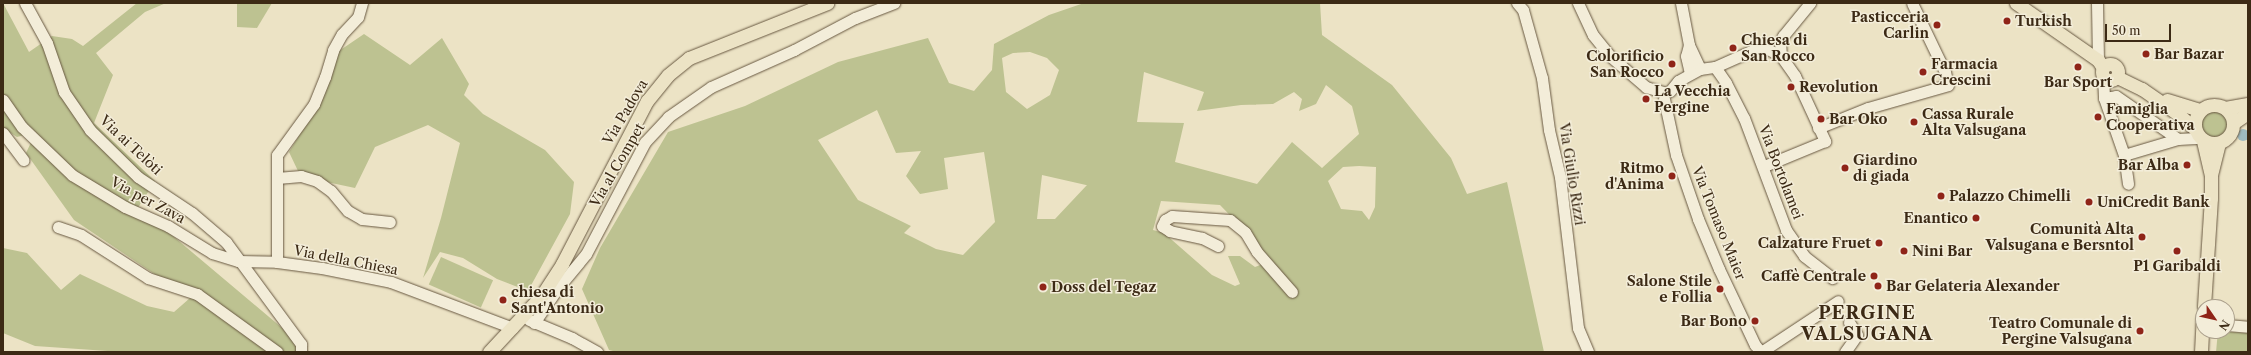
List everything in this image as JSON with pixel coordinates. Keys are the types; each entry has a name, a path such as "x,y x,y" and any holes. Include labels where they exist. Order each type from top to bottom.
{"main road":[{"name":"Via Padova","path":"489,352 513,328 528,320 562,264 647,101 668,74 689,58 827,3"},
{"path":"2016,3 2101,68 2110,81 2117,77 2177,104 2200,110"},
{"path":"2142,89 2178,114 2199,136 2219,143"},
{"path":"2211,175 2199,136 2196,115 2200,110 2211,105 2225,108 2248,104"},
{"path":"2225,108 2233,124"},
{"path":"2204,299 2211,175 2219,143 2227,138 2233,124 2248,113"},
{"path":"2201,352 2202,339"}],"street":[{"name":"Via ai Telòti","path":"25,3 47,43 64,92 90,130 138,177 192,213 226,242 238,261 301,344 301,352"},
{"path":"277,262 277,156 314,104 325,77 333,50 342,34 358,17 362,3"},
{"name":"Via al Compet","path":"528,320 557,289 586,254 642,148 668,117 711,87 794,50 855,18 894,3"},
{"name":"Via Giulio Rizzi","path":"1517,3 1523,10 1542,78 1549,130 1560,177 1578,328 1588,352"},
{"path":"1578,3 1593,35 1610,56 1646,87 1666,94 1678,81 1695,71 1715,67 1762,46 1781,56 1795,76 1825,141 1764,166"},
{"path":"1681,3 1695,71"},
{"path":"1781,56 1780,43 1810,3"},
{"path":"1818,128 1868,108 1948,85 1945,72 1912,3"},
{"path":"2097,3 2104,98 2124,155 2128,184"},
{"name":"Via Bortolamei","path":"1715,67 1730,90 1764,166 1775,203 1786,230 1804,256 1832,278"},
{"name":"Via Tomaso Maier","path":"1666,94 1676,155 1698,219 1745,324 1761,352"},
{"path":"2104,98 2116,96 2178,139"},
{"name":"Via per Zava","path":"3,100 22,127 72,175 125,208 168,226 212,253 238,261"},
{"path":"3,133 23,160"},
{"path":"2124,155 2178,139 2199,136"},
{"path":"277,178 301,176 317,181 331,191 348,211 362,219 390,222"},
{"path":"1218,246 1202,238 1170,231 1162,226 1165,220 1172,216 1230,220 1245,232 1257,252 1292,292"},
{"path":"58,226 82,235 148,278 197,294 276,352"},
{"name":"Via della Chiesa","path":"238,261 277,262 391,282 513,328"},
{"path":"1761,352 1838,301"},
{"path":"528,320 572,338 598,352"},
{"path":"1845,352 1857,335 1849,322"},
{"path":"2235,326 2248,327"}],"green space":[{"path":"3,3 29,52 52,36 72,39 83,46 137,3 166,3 145,12 96,53 113,75 94,123 155,181 134,214 161,226 300,343 296,352 122,352 35,346 3,333 3,248 27,253 61,290 80,274 147,306 174,312 190,298 74,220 26,153 36,132 17,137 3,128"},
{"path":"237,3 272,3 257,28 237,27"},
{"path":"1084,3 1320,3 1322,35 1392,85 1451,158 1467,194 1507,182 1544,352 617,352 609,350 582,289 600,248 668,132 745,106 838,62 928,38 949,83 974,91 992,70 994,44 1049,15","holes":["1030,52 1047,58 1059,70 1050,95 1027,109 1006,92 1002,58 1013,53","1144,72 1204,92 1197,111 1241,105 1273,104 1294,92 1302,99 1299,111 1316,104 1326,85 1352,106 1359,134 1322,168 1292,142 1257,184 1175,162 1184,123 1137,122","877,110 896,153 921,151 906,176 920,194 948,189 944,158 984,152 995,222 963,255 936,249 904,233 911,226 858,200 818,140","1343,167 1376,167 1375,207 1369,220 1362,211 1341,209 1328,181","1042,175 1087,185 1055,219 1037,219","1161,201 1220,205 1259,245 1263,264 1255,267 1240,256 1228,256 1240,284 1235,286 1212,275 1164,233 1153,230"]},
{"path":"364,34 410,65 442,38 469,84 464,95 483,114 545,150 574,182 570,214 528,291 497,279 463,258 440,252 423,278 441,218 460,143 428,125 375,147 355,188 322,181 298,171 289,152 316,108 339,51"},
{"path":"2214,111 2223,115 2227,124 2223,133 2214,137 2205,133 2201,124 2205,115"},
{"path":"441,257 493,280 481,308 429,284"},
{"path":"2235,332 2248,333 2248,352 2216,352 2217,339 2235,339"}],"water":[{"path":"2243,129 2247,131 2249,135 2247,139 2243,141 2239,139 2237,135 2239,131"}],"place":[{"name":"Turkish","path":"2007,21"},
{"name":"Pasticceria Carlin","path":"1937,25"},
{"name":"Chiesa di San Rocco","path":"1733,48"},
{"name":"Bar Bazar","path":"2146,54"},
{"name":"Colorificio San Rocco","path":"1672,64"},
{"name":"Bar Sport","path":"2078,67"},
{"name":"Farmacia Crescini","path":"1923,72"},
{"name":"Revolution","path":"1791,87"},
{"name":"La Vecchia Pergine","path":"1646,99"},
{"name":"Famiglia Cooperativa","path":"2098,117"},
{"name":"Bar Oko","path":"1821,119"},
{"name":"Cassa Rurale Alta Valsugana","path":"1914,122"},
{"name":"Bar Alba","path":"2187,165"},
{"name":"Giardino di giada","path":"1845,168"},
{"name":"Ritmo d'Anima","path":"1672,176"},
{"name":"Palazzo Chimelli","path":"1941,196"},
{"name":"UniCredit Bank","path":"2089,202"},
{"name":"Enantico","path":"1976,218"},
{"name":"Comunità Alta Valsugana e Bersntol","path":"2142,237"},
{"name":"Calzature Fruet","path":"1879,243"},
{"name":"Nini Bar","path":"1904,251"},
{"name":"P1 Garibaldi","path":"2177,251"},
{"name":"Caffè Centrale","path":"1874,276"},
{"name":"Bar Gelateria Alexander","path":"1878,286"},
{"name":"Doss del Tegaz","path":"1043,287"},
{"name":"Salone Stile e Follia","path":"1720,289"},
{"name":"chiesa di Sant'Antonio","path":"503,300"},
{"name":"Bar Bono","path":"1755,321"},
{"name":"Teatro Comunale di Pergine Valsugana","path":"2140,331"}],"district":[{"name":"PERGINE VALSUGANA","path":"1867,324"}]}
